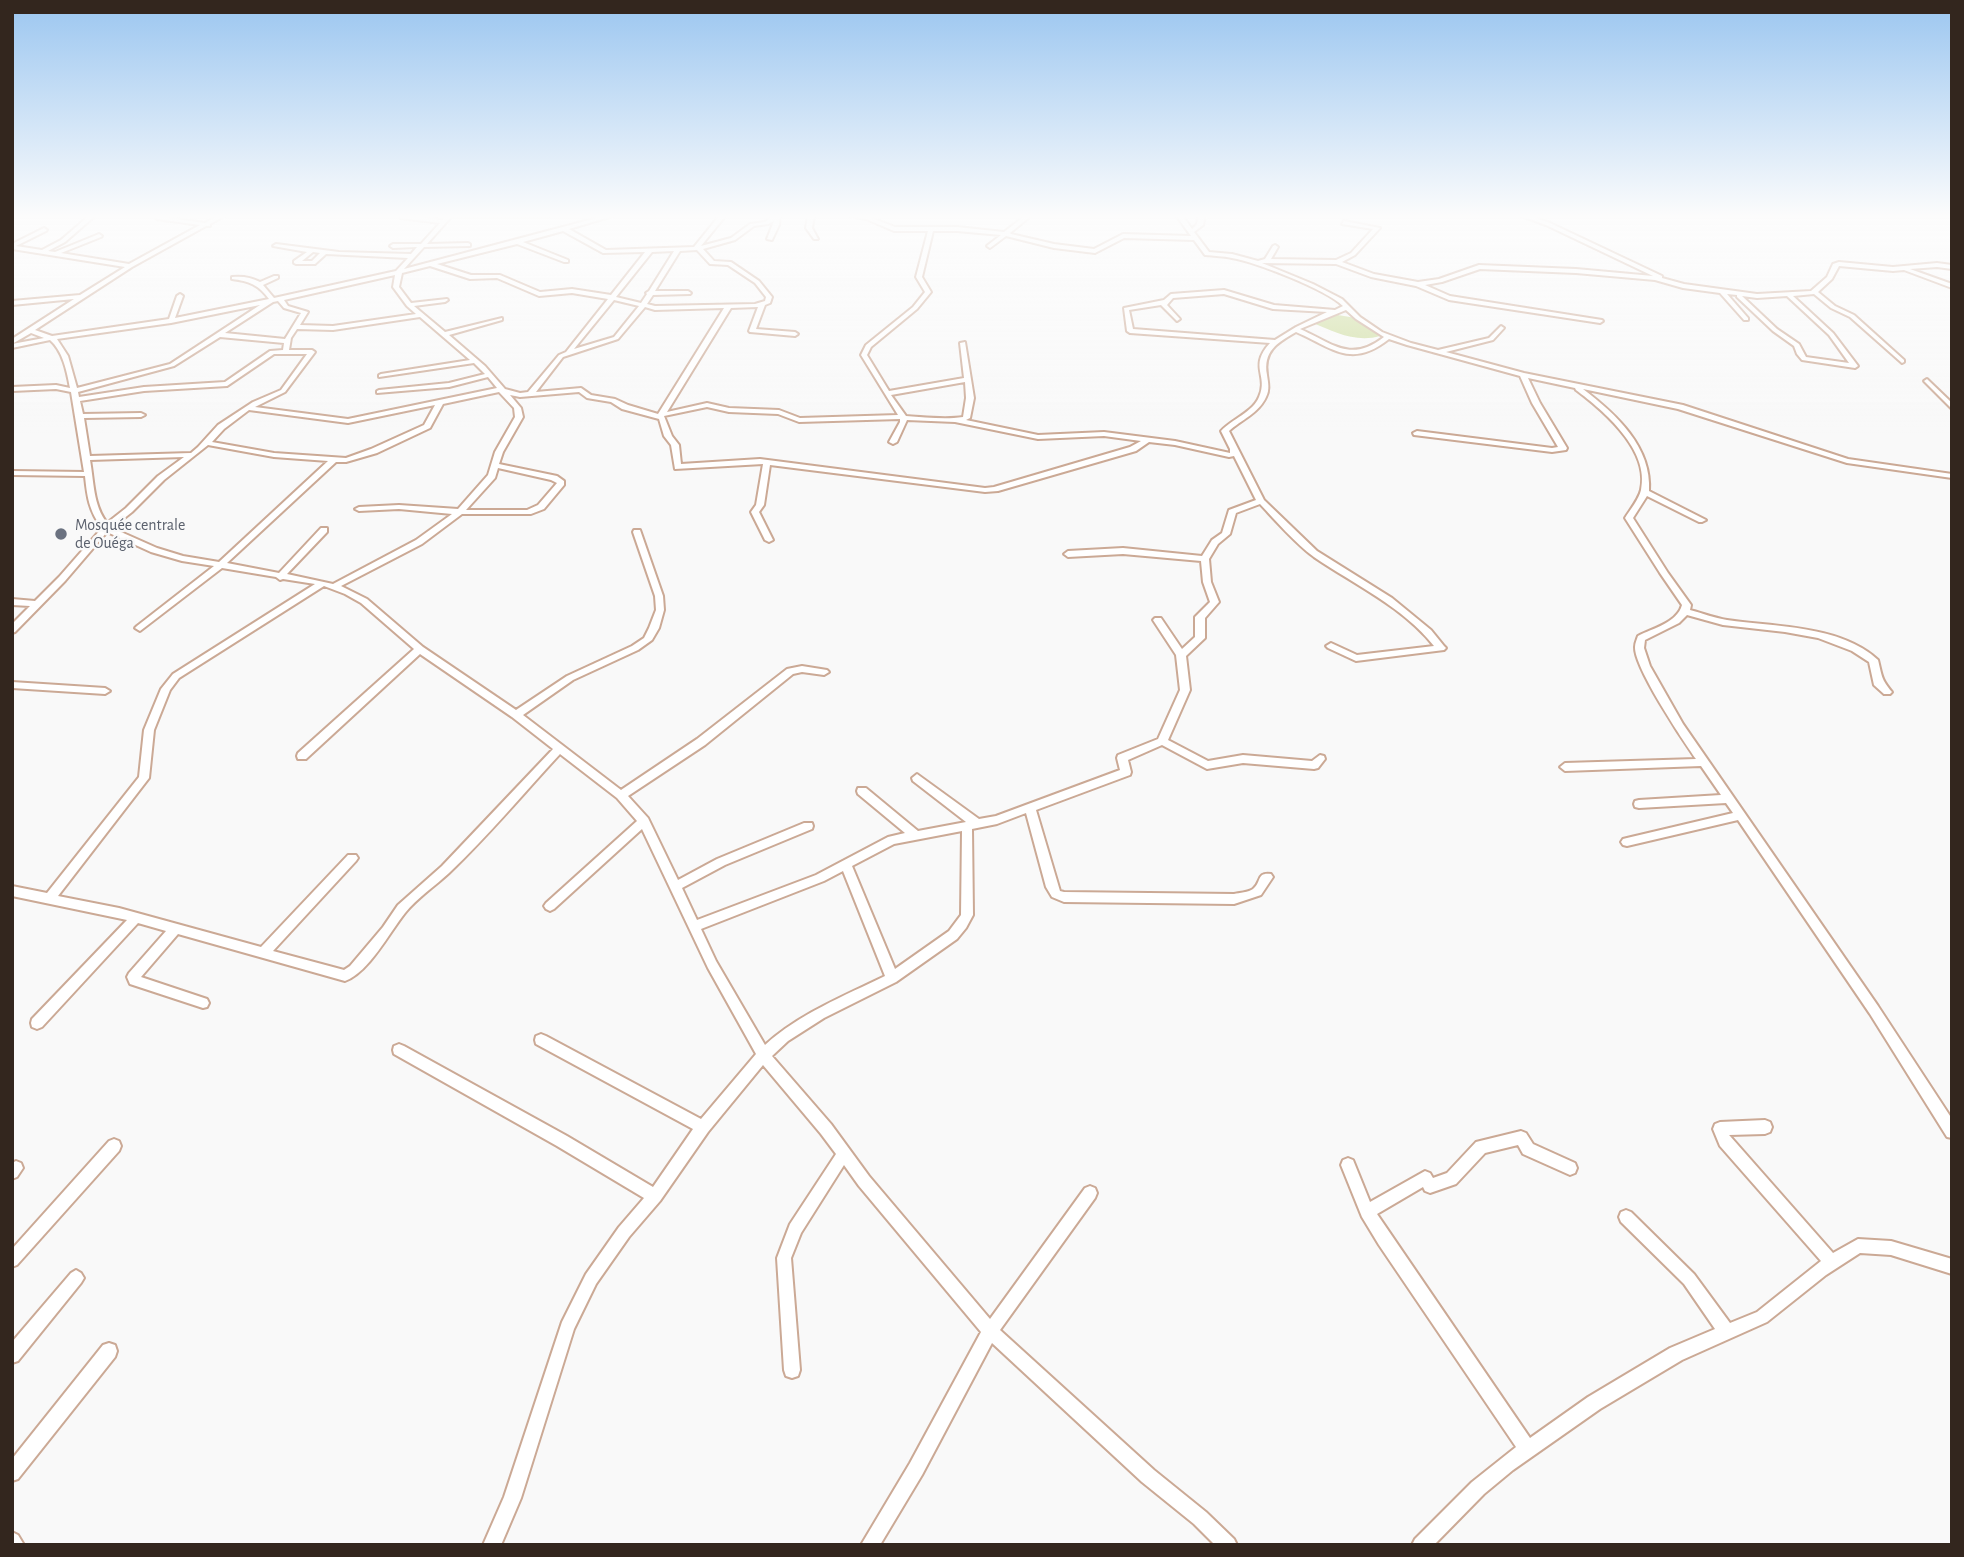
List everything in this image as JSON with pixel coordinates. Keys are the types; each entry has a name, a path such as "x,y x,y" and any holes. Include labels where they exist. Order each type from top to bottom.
{"street":[{"path":"12,344 29,330 97,288"},
{"path":"264,288 286,307 305,312 287,341 286,351"},
{"path":"12,344 171,321 328,288"},
{"path":"49,899 144,778 149,730 166,689 176,676 329,585 419,542 460,512 488,481 503,444 519,417 517,408 489,375 446,334 409,305 396,288"},
{"path":"525,288 539,294 572,291 642,307 762,305 768,302 769,297 762,288"},
{"path":"569,352 622,288"},
{"path":"530,394 554,361 569,352 616,338 642,307 653,288"},
{"path":"903,418 898,414 864,355 865,350 889,327 915,308 928,292 925,288"},
{"path":"1318,288 1387,337 1523,375 1680,407 1847,461 1952,476"},
{"path":"1426,288 1449,298 1600,321"},
{"path":"1692,288 1734,294 1788,295 1815,292 1820,288"},
{"path":"1277,342 1130,331 1126,309 1166,302 1174,295 1224,292 1273,307 1336,311"},
{"path":"1815,292 1833,307 1852,316 1902,361"},
{"path":"649,293 688,293"},
{"path":"1723,293 1746,318"},
{"path":"1734,294 1743,298 1778,332 1797,345 1804,359 1854,366 1831,334 1788,295"},
{"path":"12,303 83,296"},
{"path":"171,321 180,296"},
{"path":"75,395 172,365 276,300"},
{"path":"409,305 445,300"},
{"path":"1166,302 1164,305 1177,319"},
{"path":"762,305 751,331 795,334"},
{"path":"661,416 729,306"},
{"path":"1331,646 1356,658 1441,649 1428,632 1389,600 1314,553 1261,500 1225,431 1262,400 1265,391 1262,360 1277,342 1296,330 1347,307"},
{"path":"296,327 334,328 422,315"},
{"path":"446,334 500,318"},
{"path":"1437,351 1491,339 1502,328"},
{"path":"29,330 58,343 62,351 75,395 97,516 106,528 154,550 329,585 364,601 420,649 516,716 621,795 645,821 738,1015 763,1055 903,1228 990,1331 1148,1476 1200,1517 1228,1545"},
{"path":"1296,330 1345,353 1372,351 1387,337"},
{"path":"220,335 287,341"},
{"path":"954,420 966,418 970,398 963,343"},
{"path":"12,389 56,387 75,395 228,384 269,353 312,352 282,391 249,408 217,431 207,443 160,478 106,528 12,630"},
{"path":"382,376 474,361"},
{"path":"379,391 449,384 489,375"},
{"path":"1417,433 1552,450 1563,449 1523,375"},
{"path":"887,393 967,380"},
{"path":"1927,381 1952,407"},
{"path":"1572,385 1617,419 1646,469 1645,492 1629,518 1650,548 1658,568 1687,605 1687,612 1681,619 1641,638 1639,648 1645,666 1663,699 1739,816 1868,1002 1952,1132"},
{"path":"249,408 343,421 499,390 530,394 581,390 589,397 613,400 630,409 661,416 707,405 730,410 779,412 799,420 954,420 1031,436 1104,434 1175,443 1229,455 1234,454 1233,450"},
{"path":"207,443 274,455 333,461 374,451 418,432 430,423 440,402"},
{"path":"79,416 141,415"},
{"path":"661,416 666,433 675,445 678,467 767,462 990,490 1133,449 1146,441"},
{"path":"893,442 903,418"},
{"path":"86,458 194,454"},
{"path":"140,628 220,565 260,530 309,479 333,461"},
{"path":"767,462 760,505 755,512 769,540"},
{"path":"359,509 399,507 460,512 534,511 544,505 561,483 554,478 495,465"},
{"path":"12,473 88,474"},
{"path":"1645,492 1702,520"},
{"path":"1181,655 1200,638 1200,617 1215,602 1207,582 1205,559 1215,542 1226,534 1232,512 1261,500"},
{"path":"280,577 324,530"},
{"path":"516,716 570,678 647,640 657,619 659,596 637,532"},
{"path":"1068,554 1123,551 1205,559"},
{"path":"12,602 38,604"},
{"path":"1687,612 1726,622 1798,629 1851,645 1873,660 1879,685 1887,692"},
{"path":"696,926 846,866 877,846 915,835 972,826 1030,808 1126,772 1122,758 1162,741 1185,690 1181,655 1158,620"},
{"path":"302,756 420,649"},
{"path":"621,795 713,734 790,671 802,669 824,672"},
{"path":"12,685 104,691"},
{"path":"1162,741 1207,765 1243,760 1314,765 1320,759"},
{"path":"12,891 136,918 345,976 371,950 402,908 446,869 560,748"},
{"path":"1565,767 1704,762"},
{"path":"917,778 972,826"},
{"path":"862,791 915,835"},
{"path":"1639,804 1729,799"},
{"path":"1030,808 1052,887 1056,894 1064,897 1234,899 1257,892 1267,877"},
{"path":"1627,842 1739,816"},
{"path":"550,906 645,821"},
{"path":"676,886 721,862 807,826"},
{"path":"492,1545 512,1499 567,1327 591,1279 624,1232 655,1196 703,1127 763,1055 783,1037 820,1014 892,978 953,935 962,925 967,915 972,826"},
{"path":"263,953 352,858"},
{"path":"846,866 892,978"},
{"path":"37,1023 136,918"},
{"path":"175,929 133,977 134,980 203,1003"},
{"path":"541,1040 703,1127"},
{"path":"399,1050 655,1196"},
{"path":"1765,1126 1720,1129 1725,1141 1832,1263"},
{"path":"1367,1212 1424,1178 1430,1186 1451,1179 1481,1147 1503,1140 1521,1138 1528,1149 1570,1168"},
{"path":"12,1260 114,1146"},
{"path":"792,1370 784,1258 795,1229 844,1153"},
{"path":"1348,1165 1367,1212 1528,1450"},
{"path":"870,1545 916,1469 990,1331 1090,1193"},
{"path":"1626,1217 1689,1279 1726,1331"},
{"path":"1421,1545 1478,1488 1594,1403 1645,1372 1726,1331 1762,1317 1832,1263 1858,1247 1874,1245 1952,1267"},
{"path":"12,1355 76,1278"},
{"path":"12,1473 109,1351"}],"green space":[{"path":"1332,314 1356,318 1380,336 1354,337 1311,322"}],"place":[{"name":"Mosquée centrale de Ouéga","path":"61,534"}]}
